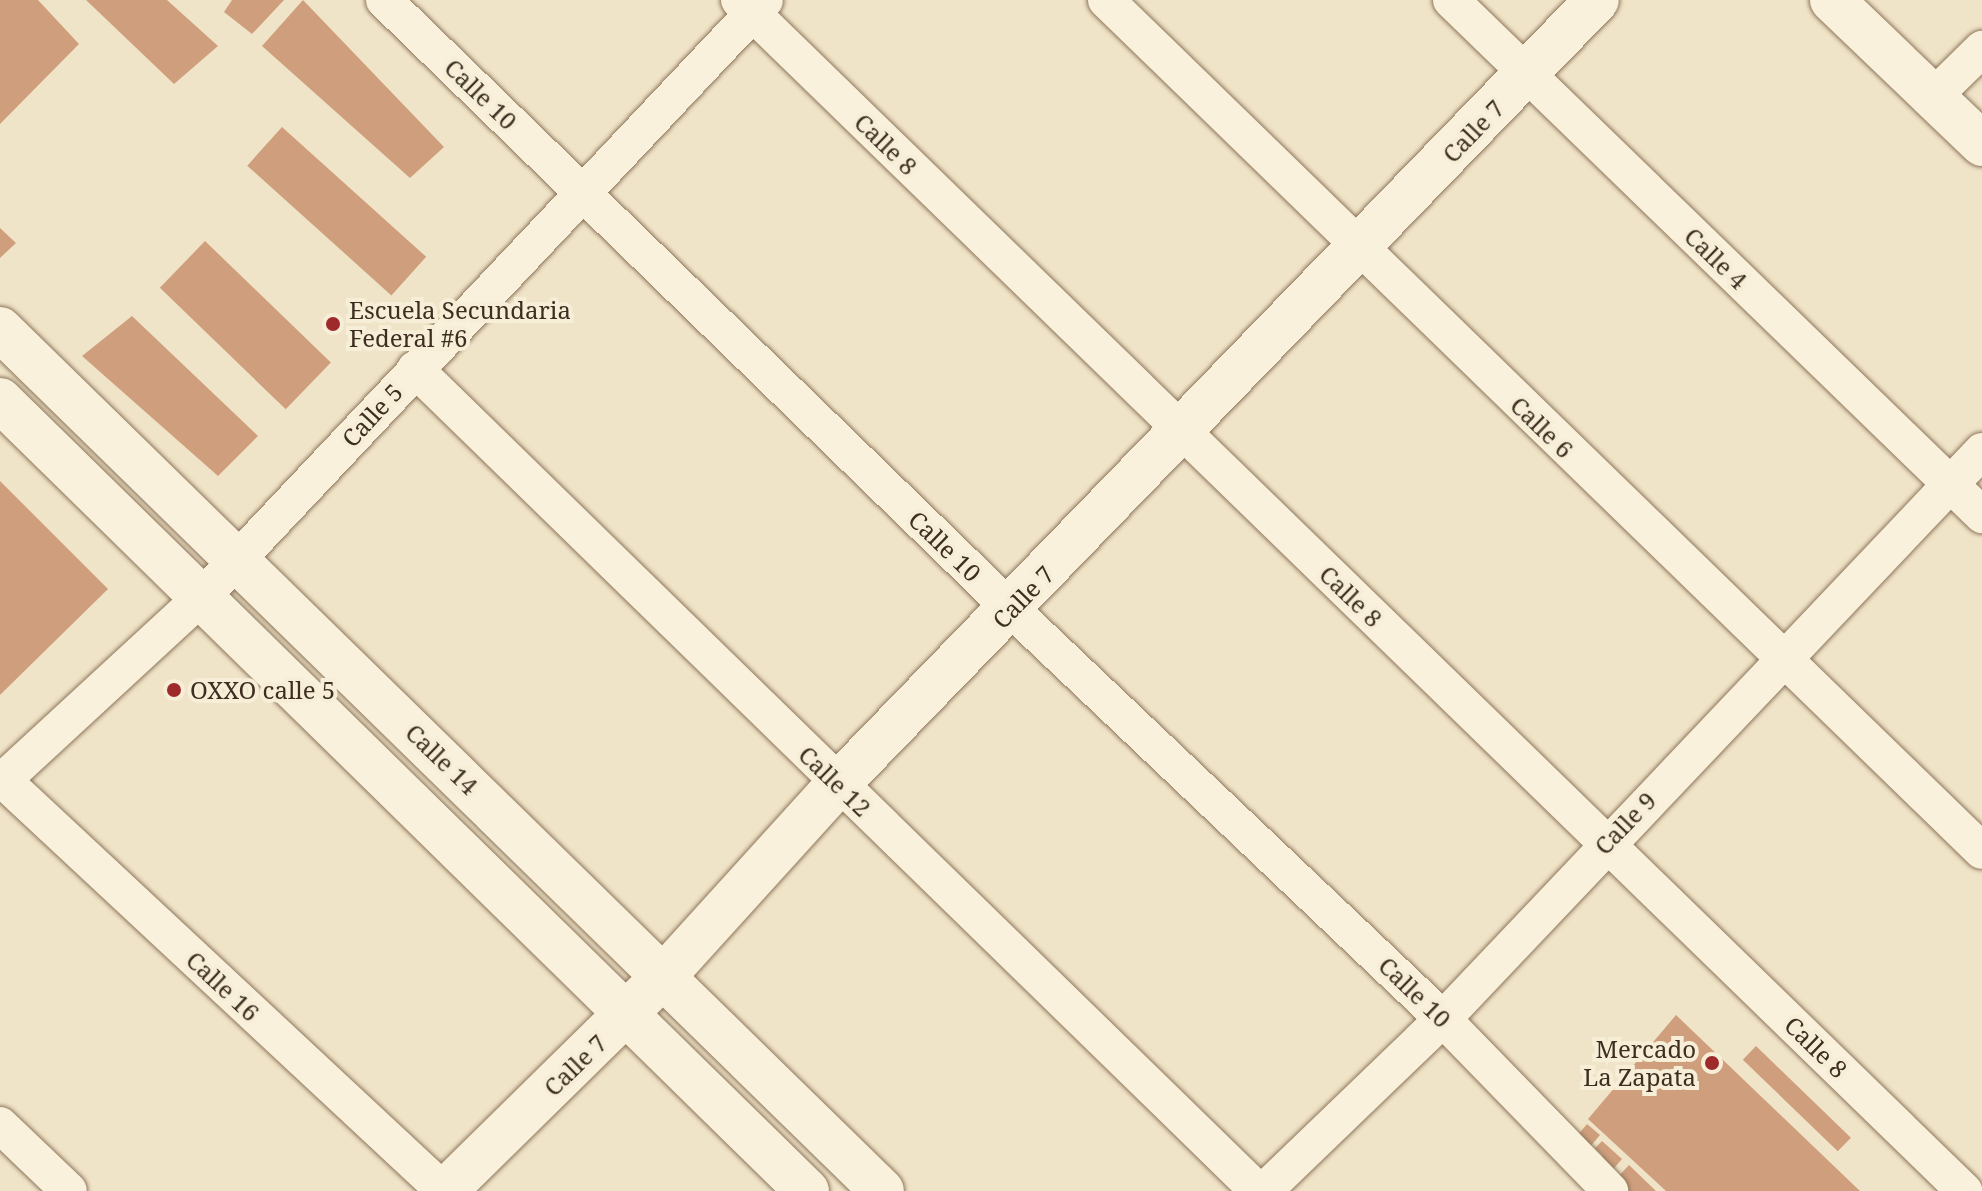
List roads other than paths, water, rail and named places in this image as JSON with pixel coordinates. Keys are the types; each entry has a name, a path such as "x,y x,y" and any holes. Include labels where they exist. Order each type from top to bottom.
{"main road":[{"name":"Calle 7","path":"445,1191 664,976 838,784 1181,434 1597,0"},
{"path":"1832,0 1982,144"},
{"name":"Calle 14","path":"0,329 882,1191"},
{"path":"0,400 807,1191"}],"street":[{"name":"Calle 10","path":"384,0 1011,609 1443,1019 1610,1191"},
{"name":"Calle 6","path":"1106,0 1785,663 1982,851"},
{"name":"Calle 4","path":"1451,0 1982,515"},
{"name":"Calle 5","path":"1,782 203,596 753,4"},
{"name":"Calle 8","path":"753,4 1181,434 1964,1191"},
{"path":"1933,97 1982,49"},
{"name":"Calle 12","path":"415,369 838,784 1261,1191"},
{"name":"Calle 9","path":"1261,1191 1443,1019 1606,842 1785,663 1982,451"},
{"name":"Calle 16","path":"1,782 445,1191"},
{"path":"0,1125 69,1191"}],"place":[{"name":"Escuela Secundaria Federal #6","path":"333,324"},
{"name":"OXXO calle 5","path":"174,690"},
{"name":"Mercado La Zapata","path":"1712,1063"}]}
